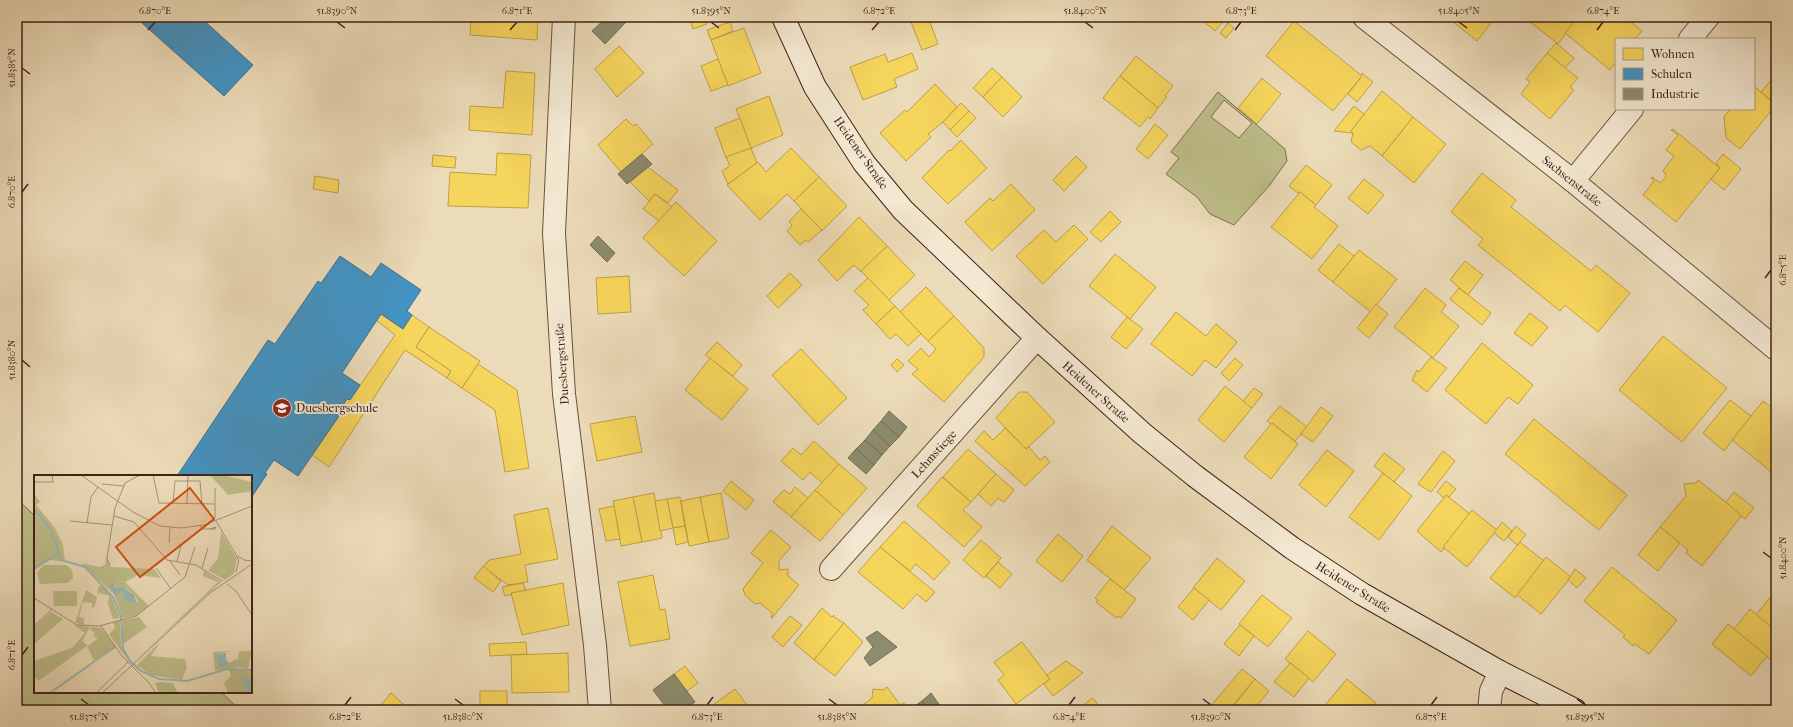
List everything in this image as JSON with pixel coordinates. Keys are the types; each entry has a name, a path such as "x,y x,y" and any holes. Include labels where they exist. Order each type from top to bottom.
{"street":[{"name":"Duesbergstraße","path":"564,17 554,233 564,394 594,637 600,710"},
{"name":"Heidener Straße","path":"783,17 815,87 864,163 903,210 1037,338 1142,433 1195,476 1292,548 1381,606 1500,672 1575,710"},
{"name":"Sachsenstraße","path":"1364,17 1573,181 1776,349"},
{"path":"1691,38 1708,17"},
{"path":"1573,181 1631,110"},
{"name":"Lehmstiege","path":"831,569 1037,338"},
{"path":"1489,710 1491,691 1500,672"}],"green space":[{"path":"1218,92 1285,149 1287,161 1269,186 1234,225 1210,214 1197,197 1166,174 1179,158 1171,152","holes":["1224,100 1252,123 1239,138 1211,117"]},
{"path":"17,499 34,515 34,693 222,693 240,710 19,710 17,708"}],"building: Wohnen":[{"path":"471,17 538,17 537,40 470,35"},
{"path":"689,17 710,17 705,19 707,24 693,29"},
{"path":"909,17 928,17 938,44 922,50"},
{"path":"1198,17 1227,17 1215,31"},
{"path":"1447,17 1496,17 1477,41"},
{"path":"1524,17 1576,17 1577,18 1558,44"},
{"path":"1578,17 1624,17 1642,31 1636,38 1615,38 1615,63 1610,70 1565,33"},
{"path":"1294,21 1362,76 1333,111 1266,56"},
{"path":"730,22 733,31 711,40 707,30"},
{"path":"1228,23 1234,28 1226,38 1220,33"},
{"path":"744,28 761,73 728,86 711,40"},
{"path":"1556,43 1574,58 1565,68 1547,53"},
{"path":"619,46 644,73 617,97 595,69"},
{"path":"912,53 918,69 894,79 897,87 863,100 850,67 885,54 888,62"},
{"path":"1547,53 1578,78 1570,87 1574,90 1550,119 1521,94 1530,82 1526,79"},
{"path":"1136,56 1173,86 1165,96 1167,97 1158,108 1120,76"},
{"path":"718,59 728,85 711,91 701,66"},
{"path":"992,68 1002,77 983,97 973,88"},
{"path":"506,71 535,73 532,135 469,130 470,106 503,108"},
{"path":"1362,73 1373,82 1357,102 1348,94 1362,76"},
{"path":"1776,74 1776,104 1761,92"},
{"path":"1120,76 1158,108 1150,119 1148,117 1140,127 1103,98"},
{"path":"1002,77 1022,97 1003,117 983,97"},
{"path":"1262,78 1281,94 1257,124 1238,108"},
{"path":"935,84 957,107 943,122 928,134 931,137 906,161 880,133 905,110 907,112"},
{"path":"1755,87 1776,105 1740,149 1726,138 1724,117 1729,110 1755,110"},
{"path":"1382,91 1413,117 1382,156 1370,146 1361,150 1351,142 1353,133 1351,131"},
{"path":"769,96 783,135 751,148 736,109"},
{"path":"961,103 969,111 950,130 943,122"},
{"path":"1354,106 1364,114 1351,131 1353,133 1334,131"},
{"path":"969,111 976,118 957,137 950,130"},
{"path":"1413,117 1446,144 1414,183 1382,156"},
{"path":"740,118 751,148 726,158 715,128"},
{"path":"626,119 633,126 636,124 653,144 621,172 598,145"},
{"path":"1155,124 1168,135 1148,159 1136,149"},
{"path":"1673,129 1720,168 1676,222 1643,195 1654,181 1651,178 1652,177 1660,183 1666,177 1663,171 1674,156 1666,150 1678,135 1671,130"},
{"path":"961,140 987,168 948,204 922,178 949,150 950,151"},
{"path":"1776,145 1776,157 1770,152"},
{"path":"751,148 757,163 728,184 722,171 730,166 726,157"},
{"path":"791,148 819,177 794,201 787,194 760,220 727,185 758,162 766,172"},
{"path":"497,153 531,155 528,208 448,206 450,172 496,175"},
{"path":"1723,154 1741,169 1724,190 1711,179 1720,168 1716,163"},
{"path":"433,155 456,157 455,168 432,166"},
{"path":"1076,156 1087,167 1064,191 1053,180"},
{"path":"1306,165 1332,185 1316,205 1300,192 1298,193 1289,186"},
{"path":"648,167 678,190 668,203 655,194 649,201 630,182"},
{"path":"1482,173 1516,200 1511,207 1591,271 1596,265 1630,293 1598,332 1565,305 1560,311 1478,245 1483,239 1451,212"},
{"path":"315,176 339,180 338,193 313,189"},
{"path":"819,177 847,206 822,231 794,201"},
{"path":"1364,179 1384,195 1368,214 1348,198"},
{"path":"1011,184 1035,210 992,251 965,222 990,198 993,201"},
{"path":"1300,192 1316,205 1314,207 1338,226 1312,259 1271,227"},
{"path":"655,194 672,207 659,221 643,209"},
{"path":"676,202 717,241 684,276 643,238"},
{"path":"801,209 822,230 808,242 806,240 800,245 787,231 792,225 789,222"},
{"path":"1110,211 1121,222 1101,242 1090,232"},
{"path":"859,217 887,246 861,272 854,265 837,281 818,260"},
{"path":"1074,225 1088,239 1043,284 1016,256 1044,230 1056,242"},
{"path":"1339,244 1354,256 1333,282 1318,270"},
{"path":"887,246 915,275 889,300 861,271"},
{"path":"1359,250 1397,279 1371,312 1333,282"},
{"path":"1115,254 1156,287 1130,319 1089,286"},
{"path":"1465,261 1483,275 1468,295 1450,280"},
{"path":"790,273 802,285 778,308 767,296"},
{"path":"629,276 631,312 598,314 596,278"},
{"path":"868,278 895,306 876,324 863,310 869,305 854,291"},
{"path":"926,287 954,316 928,341 900,312"},
{"path":"1425,288 1446,305 1441,312 1459,326 1433,358 1394,327"},
{"path":"1459,288 1491,313 1482,325 1450,299"},
{"path":"1376,304 1388,314 1369,338 1357,328"},
{"path":"895,306 921,334 908,346 896,334 890,339 876,324"},
{"path":"1176,312 1206,336 1216,324 1237,342 1216,368 1205,360 1192,376 1151,344"},
{"path":"1530,313 1548,327 1532,346 1514,333"},
{"path":"381,314 403,329 412,315 429,327 416,347 451,371 447,378 405,350 329,467 312,455 341,413 339,411 347,399 350,400 395,335 376,320"},
{"path":"954,316 984,348 984,357 944,402 912,374 918,369 908,361 921,348 929,357 936,349 928,341"},
{"path":"1127,317 1143,329 1126,349 1111,337"},
{"path":"429,327 480,361 462,388 447,378 451,371 416,347"},
{"path":"1663,336 1727,388 1682,442 1619,390"},
{"path":"717,342 742,365 733,376 705,355"},
{"path":"1482,343 1533,385 1518,404 1508,397 1486,424 1445,390"},
{"path":"801,349 847,398 818,425 772,375"},
{"path":"1431,357 1447,368 1427,392 1412,380 1417,370 1419,372"},
{"path":"710,358 748,389 722,420 685,390"},
{"path":"1235,358 1243,365 1229,381 1221,373"},
{"path":"897,359 904,365 897,372 891,365"},
{"path":"478,364 517,390 529,468 505,472 495,410 462,388"},
{"path":"1225,386 1252,408 1224,442 1198,420"},
{"path":"1254,388 1263,394 1252,408 1243,401"},
{"path":"1019,392 1027,392 1055,422 1026,449 996,418"},
{"path":"1730,400 1751,416 1724,451 1703,433"},
{"path":"1763,401 1776,411 1775,475 1732,440"},
{"path":"1280,406 1307,427 1295,441 1272,423 1271,424 1267,421"},
{"path":"1321,407 1333,416 1313,442 1301,434"},
{"path":"635,416 642,452 597,461 590,424"},
{"path":"1534,419 1627,495 1599,530 1505,454"},
{"path":"1272,423 1298,444 1271,479 1244,457"},
{"path":"1005,428 1026,449 1029,447 1040,460 1045,456 1050,462 1025,486 975,441 984,431 993,440"},
{"path":"814,441 839,464 822,483 810,472 803,480 781,461 793,448 801,455"},
{"path":"968,449 996,474 971,502 943,477"},
{"path":"1327,450 1354,471 1326,507 1299,485"},
{"path":"1443,451 1455,461 1431,492 1418,484"},
{"path":"1384,453 1405,469 1394,482 1374,466"},
{"path":"839,464 867,488 843,515 815,490"},
{"path":"1383,473 1412,496 1379,540 1349,517"},
{"path":"996,474 1014,490 1004,502 998,498 991,506 978,494"},
{"path":"942,477 971,502 963,510 982,527 964,547 917,506"},
{"path":"1698,480 1742,515 1702,566 1686,553 1688,550 1660,527 1686,496 1684,484 1696,483"},
{"path":"731,481 754,500 746,510 723,491"},
{"path":"1446,481 1456,489 1449,497 1446,495 1444,498 1437,492"},
{"path":"795,487 808,498 791,517 773,502 784,490 790,494"},
{"path":"815,490 843,515 820,541 791,517"},
{"path":"1734,492 1754,508 1745,519 1726,502"},
{"path":"654,493 662,538 642,542 633,497"},
{"path":"721,493 729,538 709,542 700,497"},
{"path":"1446,495 1470,514 1441,552 1417,531"},
{"path":"633,497 642,542 621,546 613,501"},
{"path":"680,497 685,526 673,528 667,499"},
{"path":"700,497 709,542 689,546 681,501"},
{"path":"667,499 673,528 660,531 655,501"},
{"path":"614,506 620,539 606,541 599,509"},
{"path":"548,508 558,559 525,565 528,582 508,585 483,567 489,560 521,554 514,515"},
{"path":"1472,510 1497,530 1467,567 1443,547"},
{"path":"904,521 950,562 934,580 916,564 910,571 880,547"},
{"path":"1502,522 1512,531 1504,541 1494,533"},
{"path":"685,526 688,542 676,545 673,528"},
{"path":"1112,526 1151,558 1124,590 1087,560"},
{"path":"1516,526 1526,535 1517,545 1508,537"},
{"path":"1660,527 1680,543 1658,571 1638,555"},
{"path":"771,530 791,547 779,561 779,570 788,569 788,576 799,585 772,618 771,617 773,614 760,603 755,604 745,595 743,589 763,563 751,553"},
{"path":"1058,534 1083,556 1062,582 1036,561"},
{"path":"981,540 1001,558 984,578 963,560"},
{"path":"1520,542 1544,561 1515,598 1490,578"},
{"path":"880,547 935,592 926,602 917,594 903,609 858,572"},
{"path":"1546,557 1571,577 1541,614 1517,595"},
{"path":"1217,558 1245,581 1221,610 1193,588"},
{"path":"998,562 1012,574 1000,588 986,576"},
{"path":"483,566 501,581 493,592 474,578"},
{"path":"1612,567 1677,620 1649,654 1635,644 1633,646 1623,637 1625,635 1584,601"},
{"path":"1575,569 1586,578 1577,588 1568,580"},
{"path":"653,575 660,610 665,609 670,639 630,646 618,582"},
{"path":"1110,579 1136,599 1121,618 1118,616 1116,618 1096,602 1098,600 1095,598"},
{"path":"523,583 526,591 505,596 502,587"},
{"path":"563,583 569,625 522,635 511,593"},
{"path":"1194,588 1209,600 1193,620 1178,607"},
{"path":"1262,595 1292,618 1268,647 1239,624"},
{"path":"1772,595 1776,598 1776,631 1756,615"},
{"path":"822,608 832,617 834,615 834,617 844,623 814,660 794,643"},
{"path":"1750,609 1776,631 1776,658 1773,662 1734,629"},
{"path":"790,616 802,625 783,647 772,637"},
{"path":"844,623 863,642 835,676 814,660"},
{"path":"1728,624 1767,656 1751,676 1712,644"},
{"path":"1240,625 1254,636 1239,656 1224,644"},
{"path":"1308,631 1336,654 1313,682 1285,659"},
{"path":"526,642 527,654 490,656 489,644"},
{"path":"1022,642 1050,679 1016,704 998,680 1004,675 994,662"},
{"path":"568,653 569,692 512,693 511,655"},
{"path":"1066,661 1083,673 1053,696 1044,684 1050,679 1047,675"},
{"path":"1290,663 1309,678 1294,697 1274,682"},
{"path":"685,666 698,683 687,691 674,674"},
{"path":"1242,669 1255,679 1229,710 1214,710 1210,707"},
{"path":"1255,679 1269,691 1253,710 1240,710 1234,705"},
{"path":"1347,679 1376,703 1371,710 1321,710"},
{"path":"887,687 900,705 904,703 909,710 856,710 872,698 873,689 883,690"},
{"path":"735,689 751,710 706,710"},
{"path":"480,691 507,691 507,705 480,705"},
{"path":"391,693 410,710 377,710"},
{"path":"1093,698 1102,710 1076,710"},
{"path":"1399,704 1406,710 1394,710"}],"building: Schulen":[{"path":"147,17 200,17 253,65 224,96 142,23"},
{"path":"340,256 371,277 381,263 421,290 407,311 412,315 403,329 381,314 342,373 360,385 350,400 347,399 339,411 341,413 298,476 274,460 265,473 267,474 252,496 252,475 178,475 268,340 275,344 318,281 321,283"}],"building: Industrie":[{"path":"607,17 621,17 626,22 605,44 592,31"},
{"path":"642,154 652,164 627,184 618,174"},
{"path":"598,236 615,253 607,262 590,245"},
{"path":"889,411 907,427 899,437 881,421"},
{"path":"881,421 899,437 890,446 873,430"},
{"path":"873,430 890,446 882,455 865,440"},
{"path":"865,440 882,455 874,465 856,449"},
{"path":"856,449 874,465 866,474 848,458"},
{"path":"877,631 897,647 870,666 864,658 873,647 866,638"},
{"path":"674,674 695,702 684,710 668,710 653,690"},
{"path":"931,693 943,710 929,710 922,701"},
{"path":"922,701 929,710 914,710 912,708"}],"place":[{"name":"Duesbergschule","path":"282,408"}]}
